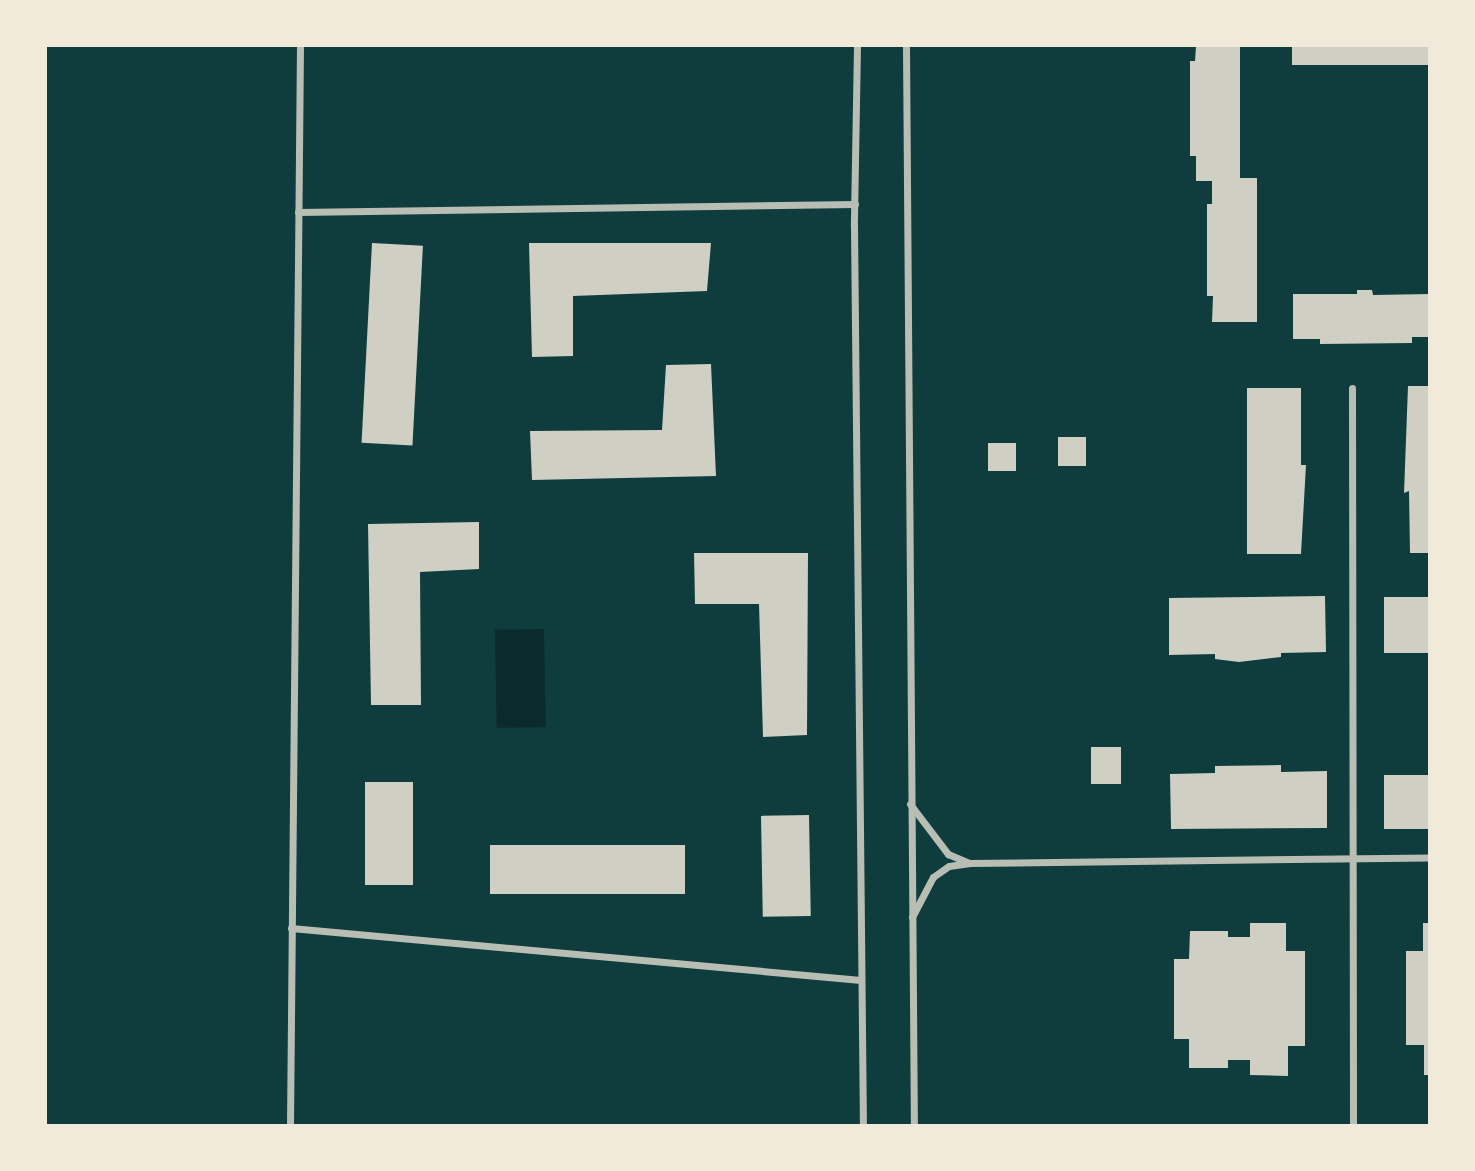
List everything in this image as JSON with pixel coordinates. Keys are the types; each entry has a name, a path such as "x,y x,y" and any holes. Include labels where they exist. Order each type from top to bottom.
{"street":[{"path":"290,1125 300,46"},
{"path":"856,46 863,1125"},
{"path":"906,46 914,1125"},
{"path":"298,212 855,204"},
{"path":"1352,388 1353,1125"},
{"path":"910,804 947,854 970,863"},
{"path":"911,919 933,877 949,866 970,863 1430,857"},
{"path":"291,928 861,980"}],"water":[{"path":"544,629 546,727 497,728 495,630"}],"building":[{"path":"1196,46 1240,46 1240,178 1257,178 1257,322 1212,322 1213,296 1207,296 1207,204 1212,204 1212,181 1196,181 1196,156 1190,156 1190,61 1195,61"},
{"path":"1292,46 1430,46 1430,65 1292,65"},
{"path":"372,243 423,246 412,445 362,443"},
{"path":"529,243 711,243 707,291 573,296 573,356 532,357"},
{"path":"1357,290 1372,290 1373,295 1430,294 1430,337 1412,337 1412,343 1320,344 1320,339 1293,339 1293,294 1357,294"},
{"path":"711,364 716,476 532,480 530,431 662,430 666,365"},
{"path":"1408,386 1430,386 1430,553 1410,553 1409,491 1404,493"},
{"path":"1247,388 1301,388 1301,465 1306,465 1301,554 1247,554"},
{"path":"1058,437 1086,437 1086,466 1058,466"},
{"path":"988,443 1016,443 1016,471 988,471"},
{"path":"479,522 479,569 420,572 421,705 371,705 368,524"},
{"path":"694,553 808,553 807,735 763,737 759,604 695,604"},
{"path":"1325,596 1326,652 1281,653 1281,657 1239,662 1215,659 1215,654 1169,655 1169,598"},
{"path":"1384,597 1430,597 1430,653 1384,653"},
{"path":"1091,747 1121,747 1121,784 1091,784"},
{"path":"1281,765 1281,772 1327,771 1327,828 1171,829 1170,774 1215,773 1215,766"},
{"path":"1384,775 1430,775 1430,829 1384,829"},
{"path":"365,782 413,782 413,885 365,885"},
{"path":"809,815 811,916 763,917 761,816"},
{"path":"490,845 685,845 685,894 490,894"},
{"path":"1250,923 1286,923 1286,951 1305,951 1305,1046 1288,1046 1288,1076 1250,1075 1250,1060 1228,1060 1228,1068 1189,1068 1189,1039 1174,1039 1174,959 1189,959 1190,931 1228,931 1228,937 1250,937"},
{"path":"1423,923 1430,923 1430,1075 1424,1075 1424,1045 1406,1045 1406,951 1423,951"}]}
